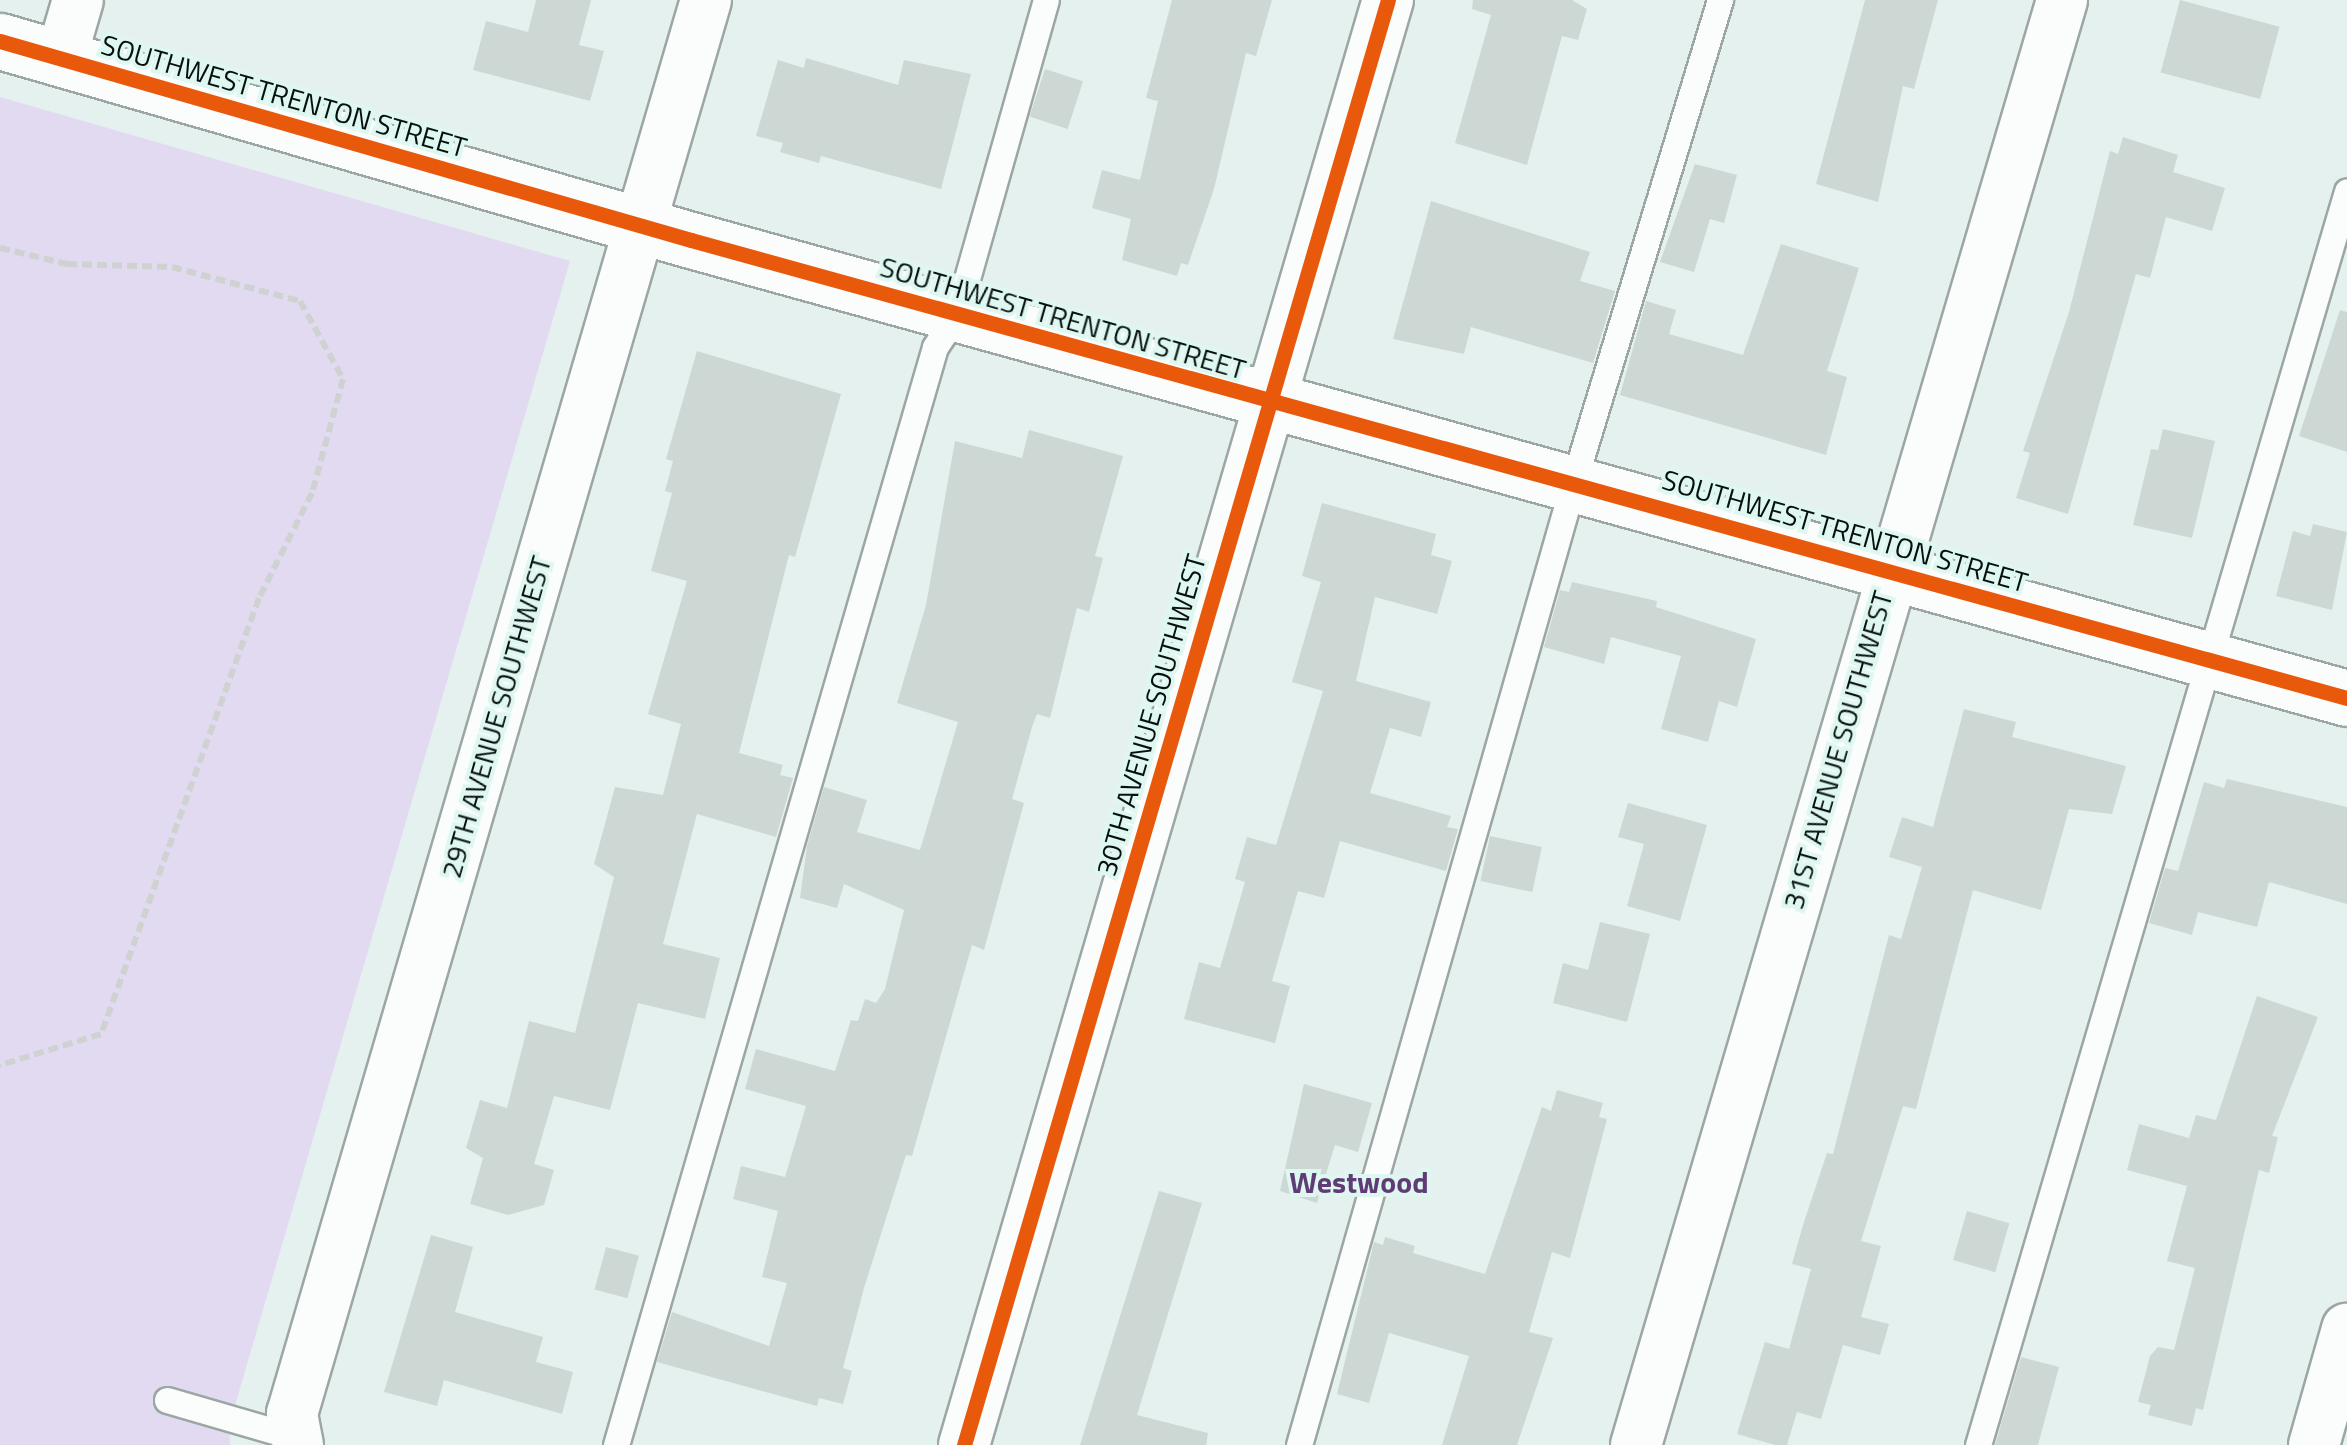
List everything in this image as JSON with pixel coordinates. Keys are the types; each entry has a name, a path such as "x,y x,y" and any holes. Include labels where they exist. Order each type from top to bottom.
{"street":[{"path":"61,58 78,0"},
{"name":"29TH AVENUE SOUTHWEST","path":"294,1440 706,0"},
{"name":"30TH AVENUE SOUTHWEST","path":"964,1445 1388,0"},
{"name":"31ST AVENUE SOUTHWEST","path":"1636,1445 1890,570 2062,0"},
{"name":"SOUTHWEST TRENTON STREET","path":"0,41 957,314 1574,480 2347,698"},
{"path":"2314,1445 2347,1329"}],"lane":[{"path":"616,1445 935,347 957,314 1046,0"},
{"path":"1299,1445 1574,480 1720,0"},
{"path":"1978,1445 2347,192"},
{"path":"167,1400 294,1440"}],"path":[{"path":"0,248 67,264 172,267 300,301 343,379 312,494 259,598 101,1034 0,1065"}],"shaded area":[{"path":"0,97 570,261 229,1426 230,1445 0,1445"}],"building":[{"path":"536,0 591,0 579,45 604,51 590,101 473,70 486,21 528,32"},
{"path":"1172,0 1272,0 1256,56 1246,53 1214,189 1188,265 1181,263 1177,276 1122,260 1131,219 1092,208 1102,170 1140,180 1158,101 1146,98"},
{"path":"1473,0 1572,0 1587,9 1578,40 1562,36 1527,165 1455,143 1491,15 1472,9"},
{"path":"1865,0 1938,0 1914,89 1903,86 1878,202 1816,184"},
{"path":"2180,0 2279,27 2260,99 2161,72"},
{"path":"806,58 898,85 904,60 971,74 941,189 821,156 819,163 780,152 783,143 756,136 778,60 804,68"},
{"path":"1045,69 1083,81 1068,129 1030,117"},
{"path":"2123,137 2178,155 2173,172 2225,188 2212,231 2166,217 2150,278 2136,274 2068,514 2016,498 2030,453 2023,451 2069,312 2110,151 2118,154"},
{"path":"1695,164 1737,175 1724,223 1710,219 1694,272 1660,262"},
{"path":"1431,201 1590,252 1580,281 1615,291 1593,363 1471,327 1464,354 1393,339"},
{"path":"1781,244 1859,268 1827,371 1847,377 1826,455 1620,395 1646,301 1676,310 1669,334 1743,355"},
{"path":"2340,310 2347,312 2347,452 2299,436"},
{"path":"697,351 841,394 795,557 789,555 739,753 783,765 780,775 793,778 776,837 697,814 663,944 720,958 705,1019 638,1003 610,1110 554,1096 534,1164 554,1170 544,1205 508,1215 470,1204 483,1158 466,1148 480,1100 507,1108 529,1021 575,1033 614,877 594,864 615,787 663,795 681,724 648,714 687,581 651,571 672,493 665,491 673,461 666,459"},
{"path":"2163,429 2215,441 2192,538 2133,525 2151,449 2158,450"},
{"path":"1029,430 1123,456 1095,556 1103,558 1089,612 1077,608 1050,718 1037,714 1032,727 1012,799 1024,803 984,950 972,945 912,1156 906,1155 864,1288 843,1368 852,1371 843,1404 819,1398 817,1406 657,1362 672,1312 769,1346 787,1283 762,1277 778,1211 733,1199 741,1166 785,1177 806,1106 745,1089 756,1049 835,1071 851,1020 858,1021 865,999 876,1003 885,989 904,910 844,884 837,908 800,898 807,846 824,787 867,800 857,832 920,850 958,722 897,703 926,605 955,441 1022,458"},
{"path":"1322,503 1436,534 1431,555 1452,561 1437,614 1375,597 1356,681 1431,702 1421,737 1390,728 1370,793 1451,816 1447,827 1458,829 1446,871 1340,841 1324,898 1298,891 1272,981 1290,986 1275,1043 1184,1019 1199,962 1220,968 1245,882 1235,879 1247,837 1276,845 1323,691 1292,682 1321,582 1302,576"},
{"path":"2313,524 2347,532 2332,610 2276,596 2293,531 2310,536"},
{"path":"1572,582 1657,601 1656,607 1756,639 1737,707 1719,701 1708,742 1661,729 1681,656 1611,637 1604,664 1544,647 1560,590 1569,592"},
{"path":"1964,709 2016,722 2012,737 2126,766 2112,814 2069,809 2041,910 1973,890 1916,1109 1903,1106 1861,1241 1881,1246 1861,1317 1889,1324 1880,1355 1843,1345 1821,1419 1797,1412 1787,1445 1775,1445 1737,1434 1765,1342 1789,1349 1811,1269 1792,1264 1827,1153 1833,1154 1889,935 1901,939 1922,867 1889,857 1902,817 1933,827"},
{"path":"2227,779 2347,807 2347,904 2269,882 2257,927 2198,912 2192,935 2149,923 2165,868 2178,871 2204,782 2224,788"},
{"path":"1628,803 1707,825 1680,921 1627,906 1644,844 1618,837"},
{"path":"1490,836 1542,847 1532,892 1480,881"},
{"path":"1600,922 1650,934 1627,1022 1553,1003 1563,963 1588,970"},
{"path":"2257,996 2318,1017 2272,1136 2278,1137 2269,1173 2259,1170 2203,1410 2196,1408 2192,1426 2148,1415 2151,1405 2138,1402 2150,1356 2158,1347 2174,1350 2195,1268 2167,1261 2187,1186 2127,1170 2139,1124 2189,1138 2196,1115 2216,1120"},
{"path":"1304,1084 1372,1103 1358,1152 1335,1145 1317,1203 1280,1191"},
{"path":"1557,1090 1603,1103 1599,1117 1607,1119 1570,1258 1552,1252 1529,1332 1553,1338 1517,1445 1442,1445 1469,1356 1389,1333 1369,1403 1337,1394 1374,1242 1383,1245 1385,1237 1415,1246 1413,1253 1485,1274 1542,1107 1551,1111"},
{"path":"1159,1191 1202,1203 1137,1415 1208,1433 1206,1445 1080,1445"},
{"path":"1967,1211 2009,1223 1995,1272 1953,1260"},
{"path":"431,1235 473,1247 455,1312 543,1337 536,1362 573,1372 562,1414 444,1380 437,1406 384,1392"},
{"path":"606,1247 639,1256 627,1298 595,1290"},
{"path":"2021,1357 2059,1367 2038,1445 1995,1445"}],"cycle path":[{"path":"964,1445 1388,0"},
{"path":"0,41 691,240 2347,698"}],"district":[{"name":"Westwood","path":"1359,1182"}]}
